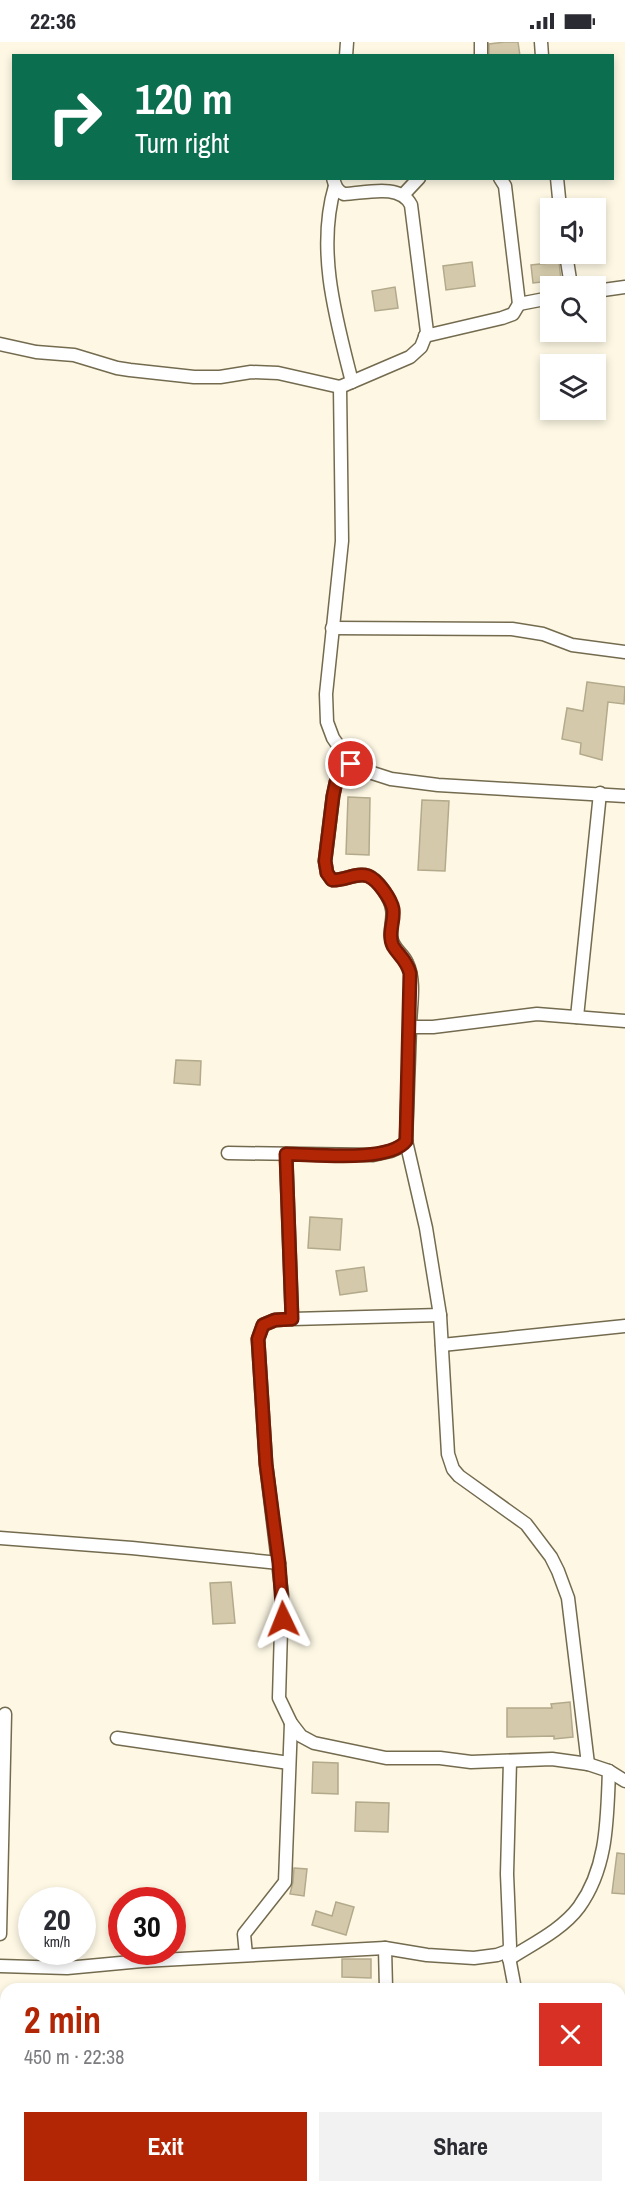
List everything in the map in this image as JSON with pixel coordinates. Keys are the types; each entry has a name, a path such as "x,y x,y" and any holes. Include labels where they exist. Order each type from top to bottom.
{"street":[{"path":"403,195 417,180"},
{"path":"425,336 502,318 513,314 519,304 505,186 501,180"},
{"path":"557,180 559,198"},
{"path":"0,344 36,352 74,355 130,370 194,378 251,372 278,373 340,387 410,357 421,347 427,332 413,210 409,200 403,195 388,191 344,194 334,182"},
{"path":"334,182 329,204 327,240 330,278 352,382"},
{"path":"606,290 625,287"},
{"path":"519,304 540,300"},
{"path":"340,387 342,541 326,694 327,722 333,738 351,764 392,779 438,785 625,796"},
{"path":"332,628 512,629 543,633 572,645 625,652"},
{"path":"351,764 336,782 325,861 327,873 332,880 338,881 366,875 373,879 393,909 391,936 394,947 407,963 410,973 406,1141 426,1227 440,1315 448,1454 453,1469 459,1476 526,1524 551,1557 558,1571 568,1598 588,1764"},
{"path":"577,1017 600,793"},
{"path":"410,1028 537,1014 625,1021"},
{"path":"228,1153 373,1155 396,1149 406,1141"},
{"path":"286,1154 292,1319"},
{"path":"440,1315 292,1319 275,1320 263,1325 258,1339 266,1464 279,1563 283,1619 279,1698 291,1723 301,1736 314,1743 386,1758 440,1758 471,1762 552,1759 588,1764 609,1771 625,1780"},
{"path":"442,1345 625,1326"},
{"path":"0,1538 132,1548 279,1563"},
{"path":"0,1934 5,1714"},
{"path":"246,1955 244,1934 285,1882 291,1723"},
{"path":"117,1738 289,1764"},
{"path":"510,1761 507,1874 510,1946 508,1955 514,1983"},
{"path":"0,1966 67,1968 142,1961 385,1948 427,1955 474,1958 508,1955 556,1929 578,1908 594,1883 606,1839 609,1771"},
{"path":"385,1948 387,1983"}],"building":[{"path":"518,42 520,54 489,54 489,44"},
{"path":"472,262 475,286 446,290 443,266"},
{"path":"559,264 561,276 540,276 540,282 533,283 531,265"},
{"path":"395,287 398,308 375,311 372,291"},
{"path":"587,682 625,687 624,704 608,702 602,760 580,754 581,743 562,739 567,708 583,711"},
{"path":"348,797 370,798 369,855 346,854"},
{"path":"422,800 449,801 445,871 418,870"},
{"path":"176,1060 201,1061 200,1085 174,1083"},
{"path":"310,1217 342,1219 340,1250 308,1248"},
{"path":"364,1267 367,1291 340,1295 336,1271"},
{"path":"231,1582 235,1623 213,1624 210,1583"},
{"path":"570,1702 573,1737 554,1739 554,1736 507,1737 507,1708 552,1708 551,1704"},
{"path":"313,1762 338,1763 338,1794 312,1793"},
{"path":"356,1802 389,1803 388,1832 355,1831"},
{"path":"617,1853 625,1854 625,1894 612,1893"},
{"path":"294,1868 307,1869 304,1896 290,1894"},
{"path":"336,1902 354,1907 346,1935 312,1925 316,1911 332,1916"},
{"path":"342,1959 371,1959 371,1978 342,1977"}],"route":[{"path":"283,1619 279,1563 266,1464 258,1339 263,1325 275,1320 292,1319 286,1154 373,1155 391,1151 402,1146 406,1141 411,984 407,963 394,947 391,936 393,909 380,886 373,879 366,875 338,881 332,880 327,873 325,861 336,782 351,764"}]}
